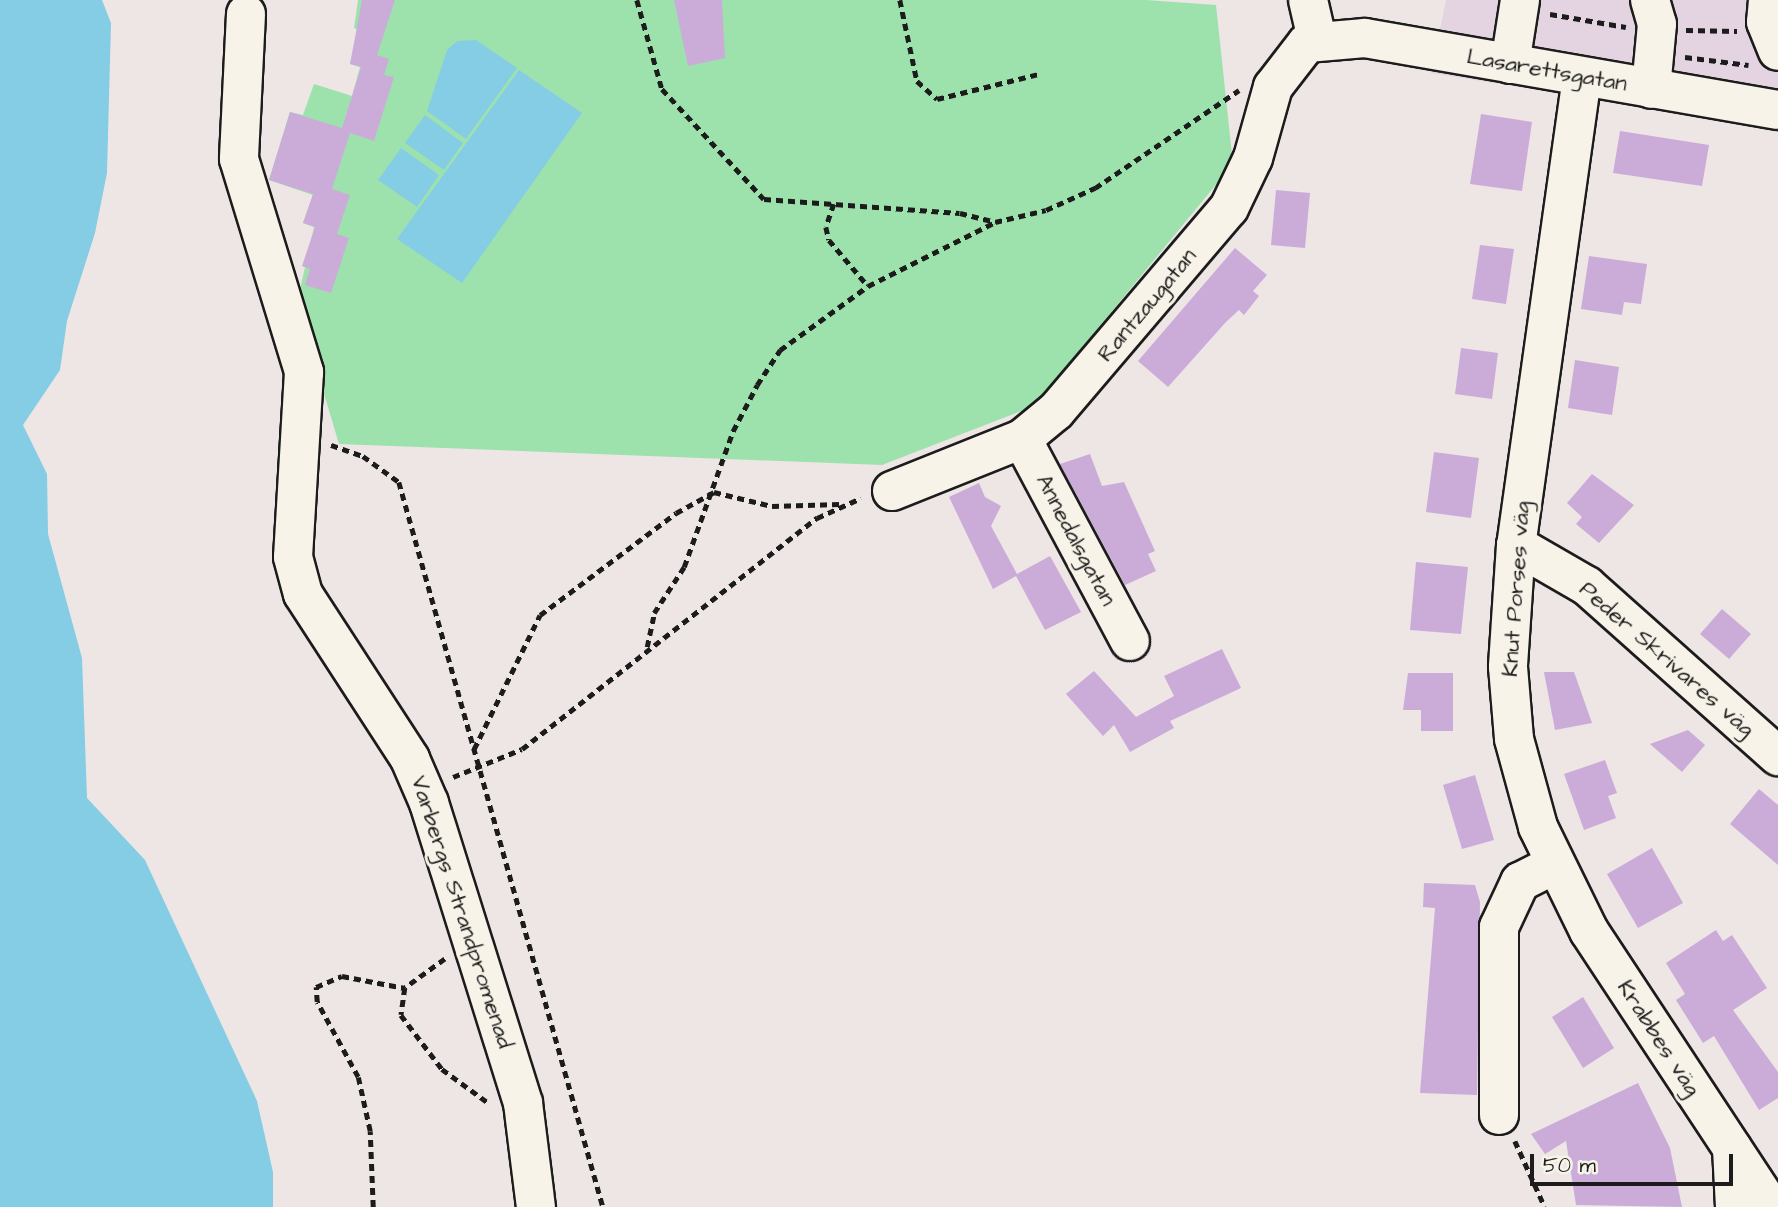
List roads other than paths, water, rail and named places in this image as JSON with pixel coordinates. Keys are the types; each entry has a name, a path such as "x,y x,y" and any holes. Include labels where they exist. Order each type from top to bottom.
{"street":[{"path":"1308,0 1317,39"},
{"path":"1492,61 1520,0"},
{"path":"1650,0 1657,24 1651,89"},
{"path":"1768,0 1766,22 1778,51"},
{"name":"Varbergs Strandpromenad","path":"249,5 239,159 304,372 305,396 290,526 303,594 422,786 473,936 528,1130 536,1207"},
{"name":"Lasarettsgatan","path":"1317,39 1365,38 1778,110"},
{"name":"Rantzaugatan","path":"892,491 1022,439 1056,411 1229,208 1285,63 1317,39"},
{"name":"Knut Porses väg","path":"1553,865 1522,779 1510,704 1516,545 1582,77"},
{"name":"Annedalsgatan","path":"1022,439 1130,641"},
{"name":"Peder Skrivares väg","path":"1516,545 1587,586 1778,755"},
{"path":"1499,1115 1499,927 1520,882 1553,865"},
{"name":"Krabbes väg","path":"1553,865 1626,989 1771,1207"},
{"path":"1732,1149 1735,1207"}],"water":[{"path":"0,0 102,0 111,23 107,173 95,233 67,321 60,370 23,425 47,474 48,534 82,658 87,798 145,860 257,1101 273,1172 273,1207 0,1207"},
{"path":"476,40 517,68 466,139 427,111 447,50 457,41"},
{"path":"519,70 582,113 462,283 397,239"},
{"path":"425,115 463,143 444,170 405,143"},
{"path":"401,148 439,175 417,207 378,180"}]}
